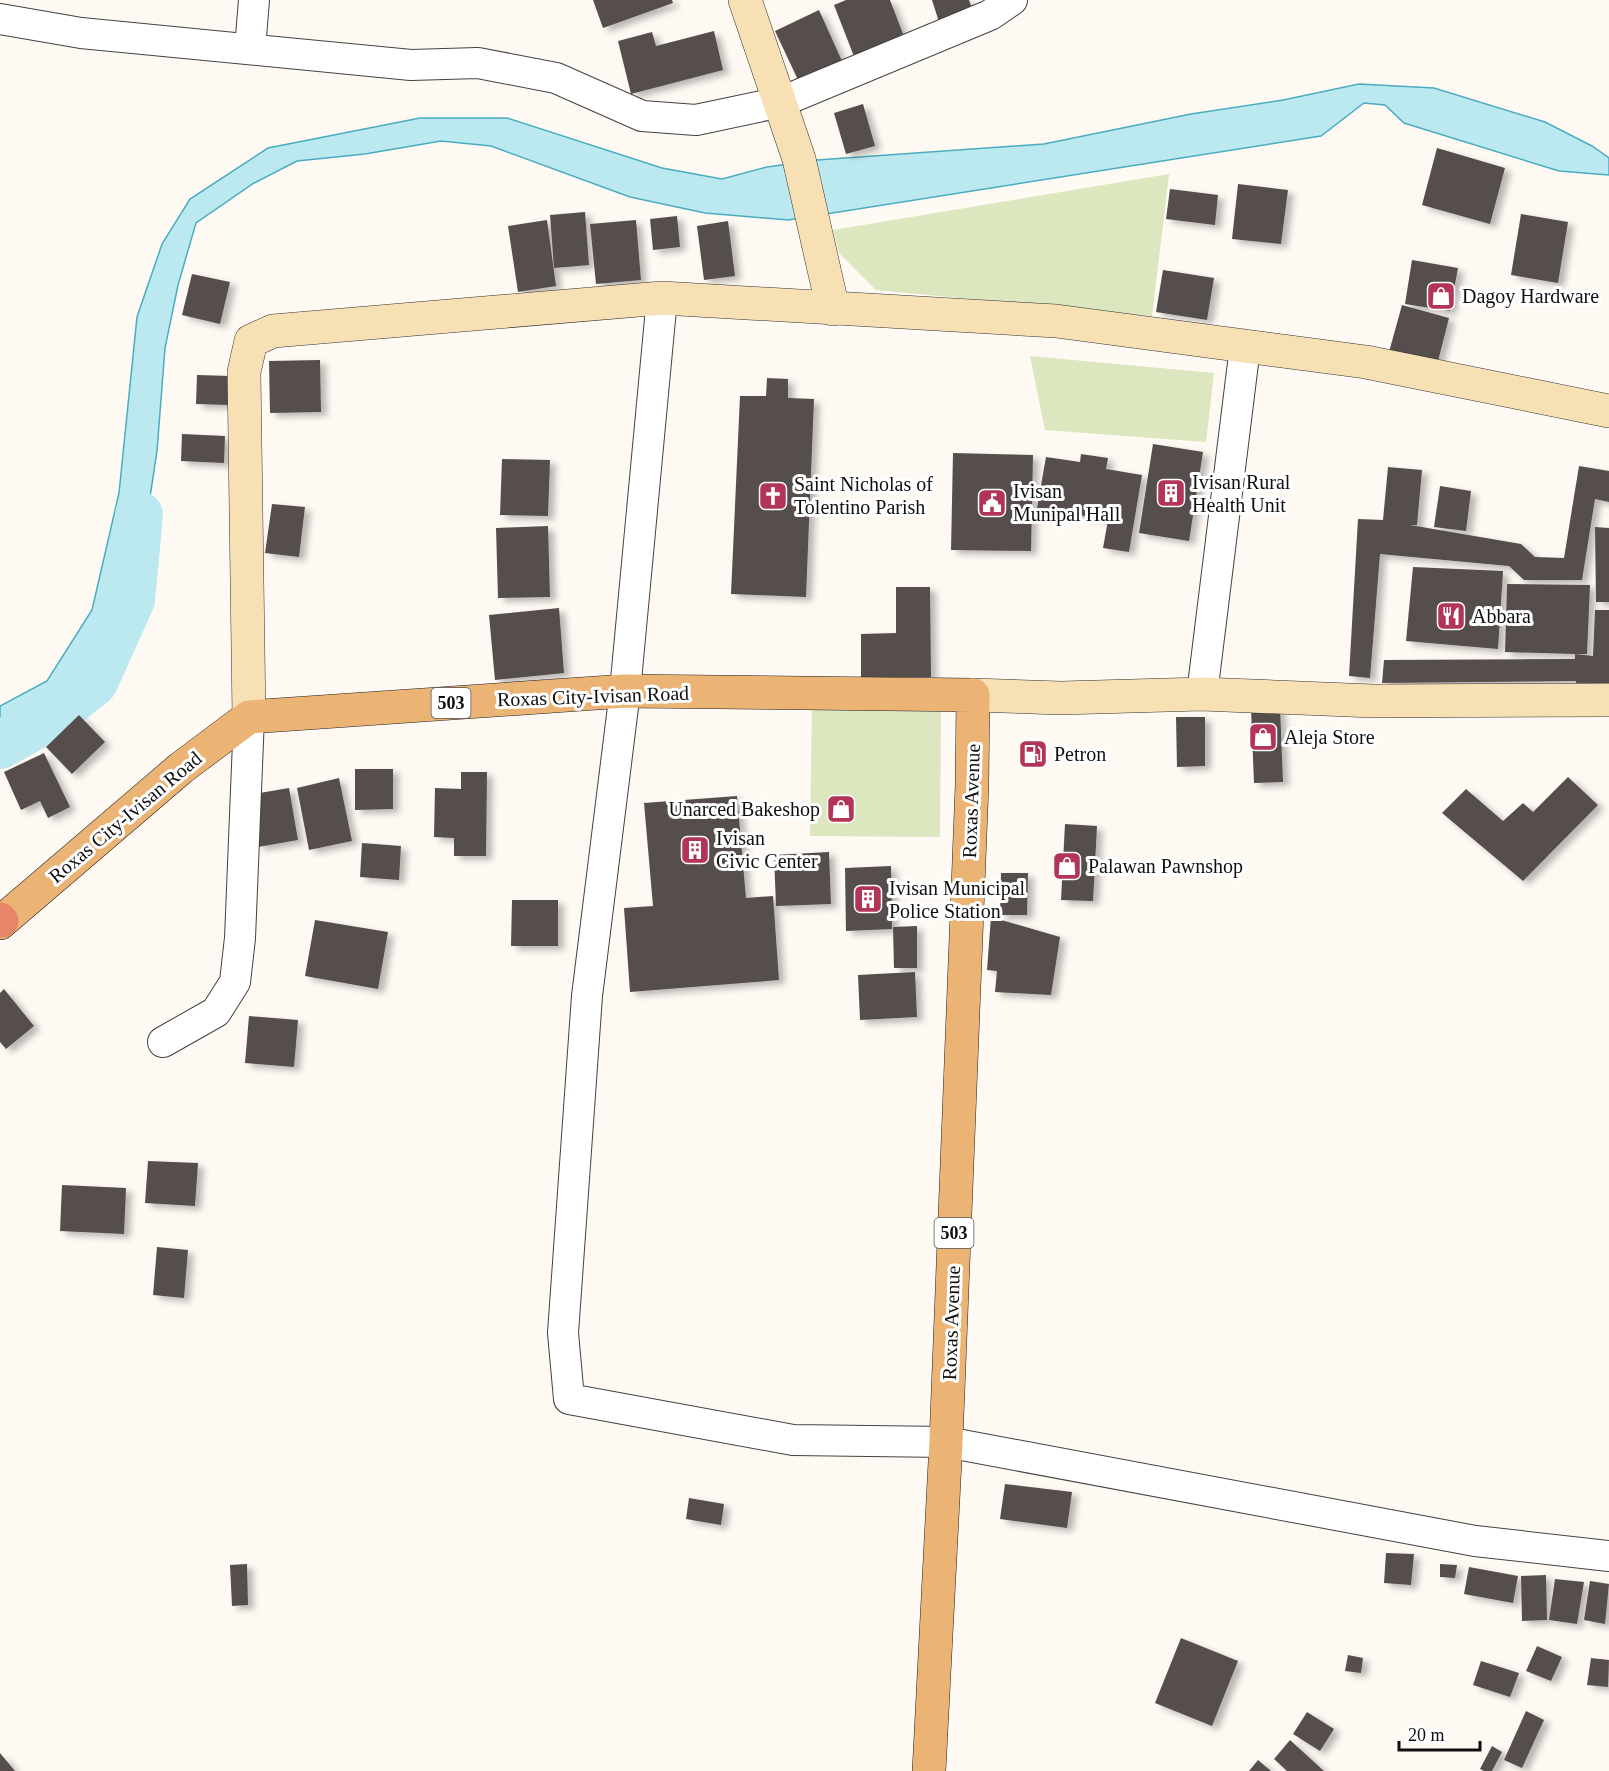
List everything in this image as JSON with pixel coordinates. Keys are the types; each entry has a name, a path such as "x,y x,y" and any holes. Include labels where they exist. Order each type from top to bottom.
{"main road":[{"name":"Roxas City-Ivisan Road","path":"1,921 181,768 249,717 625,692 973,695"},
{"name":"Roxas Avenue","path":"929,1771 946,1442 972,785 973,695"}],"street":[{"path":"250,49 254,0"},
{"path":"745,0 799,159 833,309"},
{"path":"0,19 81,33 411,65 478,63 556,78 642,116 696,120 781,102 990,15 1012,0"},
{"path":"662,298 625,692 587,996 563,1333 569,1399 793,1440 946,1442 1475,1542 1609,1556"},
{"path":"163,1042 216,1012 236,982 240,938 249,717 244,372 251,341 273,332 662,298 1056,321 1366,362 1609,411"},
{"path":"1202,694 1245,347"},
{"path":"973,695 1061,698 1202,694 1373,701 1609,700"}],"green space":[{"path":"1169,174 1152,316 876,290 839,253 833,230"},
{"path":"1030,356 1214,373 1206,442 1045,430"},
{"path":"812,705 941,706 940,837 810,836"}],"water":[{"path":"1359,84 1434,88 1545,122 1592,146 1609,158 1609,175 1559,171 1404,123 1385,105 1364,103 1321,136 788,220 705,213 630,197 491,146 441,141 365,154 297,161 254,183 196,223 178,285 165,348 157,451 145,530 113,657 81,704 32,747 0,757 0,706 47,681 92,610 119,493 137,317 162,244 190,199 268,148 420,118 507,118 662,168 722,179 767,167 817,160 1044,144 1191,114 1283,100"}],"building":[{"path":"593,0 672,0 673,3 603,28"},
{"path":"846,0 890,0 905,39 855,59 834,5"},
{"path":"932,0 969,0 973,11 939,22"},
{"path":"819,10 842,61 799,82 775,31"},
{"path":"714,31 723,70 631,94 618,41 652,32 656,46"},
{"path":"863,104 875,146 846,154 834,113"},
{"path":"1437,148 1505,168 1490,224 1422,205"},
{"path":"1238,184 1288,190 1281,244 1232,239"},
{"path":"1170,189 1218,195 1215,225 1166,219"},
{"path":"585,212 589,265 554,268 550,215"},
{"path":"1521,214 1568,222 1558,283 1511,275"},
{"path":"677,216 680,247 653,250 650,219"},
{"path":"547,220 556,286 518,292 508,226"},
{"path":"636,220 641,280 596,284 590,224"},
{"path":"728,221 735,276 704,280 697,226"},
{"path":"1412,260 1458,268 1450,311 1405,304"},
{"path":"1163,270 1214,278 1207,320 1156,312"},
{"path":"192,274 230,282 220,324 182,315"},
{"path":"1402,305 1449,318 1437,365 1389,352"},
{"path":"320,360 321,412 270,413 269,361"},
{"path":"197,375 230,376 229,405 196,404"},
{"name":"Saint Nicholas of Tolentino Parish","path":"767,378 788,379 788,398 814,399 806,597 731,594 740,396 766,396"},
{"path":"182,434 225,436 224,463 181,461"},
{"name":"Ivisan Rural Health Unit","path":"1153,444 1203,452 1189,541 1139,533"},
{"name":"Ivisan Munipal Hall","path":"953,453 1033,455 1031,551 951,550"},
{"path":"1081,454 1108,458 1106,469 1142,475 1129,552 1103,548 1108,520 1037,508 1046,457 1080,462"},
{"path":"502,459 550,460 548,516 500,515"},
{"path":"1579,466 1609,471 1609,502 1595,499 1582,580 1524,580 1509,566 1380,554 1370,678 1349,676 1358,519 1383,520 1388,467 1422,470 1417,525 1410,525 1521,544 1535,557 1564,558"},
{"path":"1440,486 1471,491 1466,531 1434,527"},
{"path":"272,504 305,507 299,557 265,553"},
{"path":"548,526 550,597 498,598 496,528"},
{"path":"1595,527 1609,528 1609,602 1596,602"},
{"path":"1413,567 1503,571 1498,649 1406,641"},
{"path":"1507,584 1590,585 1587,654 1505,652"},
{"path":"896,587 930,587 931,677 861,677 861,634 896,633"},
{"path":"559,608 564,673 495,680 489,615"},
{"path":"1595,610 1609,610 1609,693 1577,690 1576,681 1382,683 1384,660 1575,659 1575,654 1593,656"},
{"path":"1280,707 1283,782 1254,783 1251,708"},
{"path":"79,715 105,742 72,774 46,747"},
{"path":"1176,717 1205,717 1205,766 1177,767"},
{"path":"44,753 70,807 48,818 40,801 21,810 4,772"},
{"path":"355,769 393,769 393,809 355,810"},
{"path":"461,772 487,772 486,856 454,856 454,838 434,837 435,788 461,789"},
{"path":"1568,777 1598,805 1523,881 1442,813 1466,789 1503,821 1523,803 1533,812"},
{"path":"339,778 352,841 309,850 297,788"},
{"path":"289,788 298,840 258,847 248,795"},
{"name":"Ivisan Civic Center","path":"737,796 746,898 773,896 779,980 630,992 624,908 653,906 644,803"},
{"path":"1065,824 1097,826 1093,901 1061,900"},
{"path":"362,843 401,846 399,880 360,877"},
{"path":"829,852 831,904 776,906 774,855"},
{"name":"Ivisan Municipal Police Station","path":"891,866 892,929 846,931 845,868"},
{"path":"1001,873 1028,873 1027,915 1000,915"},
{"path":"512,900 558,900 558,946 511,946"},
{"path":"991,917 1060,937 1051,995 995,992 997,971 987,970"},
{"path":"315,920 388,932 378,989 305,976"},
{"path":"917,926 917,968 894,968 893,927"},
{"path":"915,972 917,1017 860,1020 858,975"},
{"path":"4,989 34,1026 6,1049 0,1042 0,993"},
{"path":"249,1016 298,1020 294,1067 245,1063"},
{"path":"148,1161 198,1163 195,1206 145,1203"},
{"path":"62,1185 126,1188 124,1234 60,1231"},
{"path":"157,1247 188,1250 184,1298 153,1295"},
{"path":"1005,1484 1072,1492 1067,1528 1000,1519"},
{"path":"689,1498 724,1504 721,1525 686,1519"},
{"path":"1386,1553 1414,1554 1411,1585 1384,1583"},
{"path":"247,1564 248,1605 232,1606 230,1565"},
{"path":"1440,1564 1457,1565 1455,1578 1440,1577"},
{"path":"1469,1567 1518,1576 1513,1603 1464,1594"},
{"path":"1546,1575 1547,1620 1522,1621 1521,1576"},
{"path":"1555,1579 1584,1582 1577,1624 1549,1620"},
{"path":"1590,1581 1609,1584 1605,1624 1584,1620"},
{"path":"1181,1638 1238,1661 1212,1726 1155,1703"},
{"path":"1537,1646 1562,1657 1551,1681 1526,1671"},
{"path":"1348,1655 1363,1658 1361,1673 1345,1671"},
{"path":"1591,1658 1609,1660 1608,1687 1587,1685"},
{"path":"1481,1661 1519,1673 1510,1697 1473,1685"},
{"path":"1526,1711 1544,1720 1522,1768 1504,1760"},
{"path":"1307,1712 1334,1729 1320,1751 1293,1734"},
{"path":"1290,1740 1324,1771 1287,1771 1274,1759"},
{"path":"1492,1746 1502,1752 1492,1771 1484,1771 1480,1769"},
{"path":"0,1753 15,1771 0,1771"},
{"path":"1258,1760 1271,1771 1249,1771"}],"waterway":[{"path":"0,745 48,718 94,682 131,600 139,515"}],"place":[{"name":"Dagoy Hardware","path":"1441,296"},
{"name":"Ivisan Rural Health Unit","path":"1171,493"},
{"name":"Saint Nicholas of Tolentino Parish","path":"773,496"},
{"name":"Ivisan Munipal Hall","path":"992,503"},
{"name":"Abbara","path":"1451,616"},
{"name":"Aleja Store","path":"1263,737"},
{"name":"Petron","path":"1033,754"},
{"name":"Unarced Bakeshop","path":"841,809"},
{"name":"Ivisan Civic Center","path":"695,850"},
{"name":"Palawan Pawnshop","path":"1067,866"},
{"name":"Ivisan Municipal Police Station","path":"868,899"}]}
